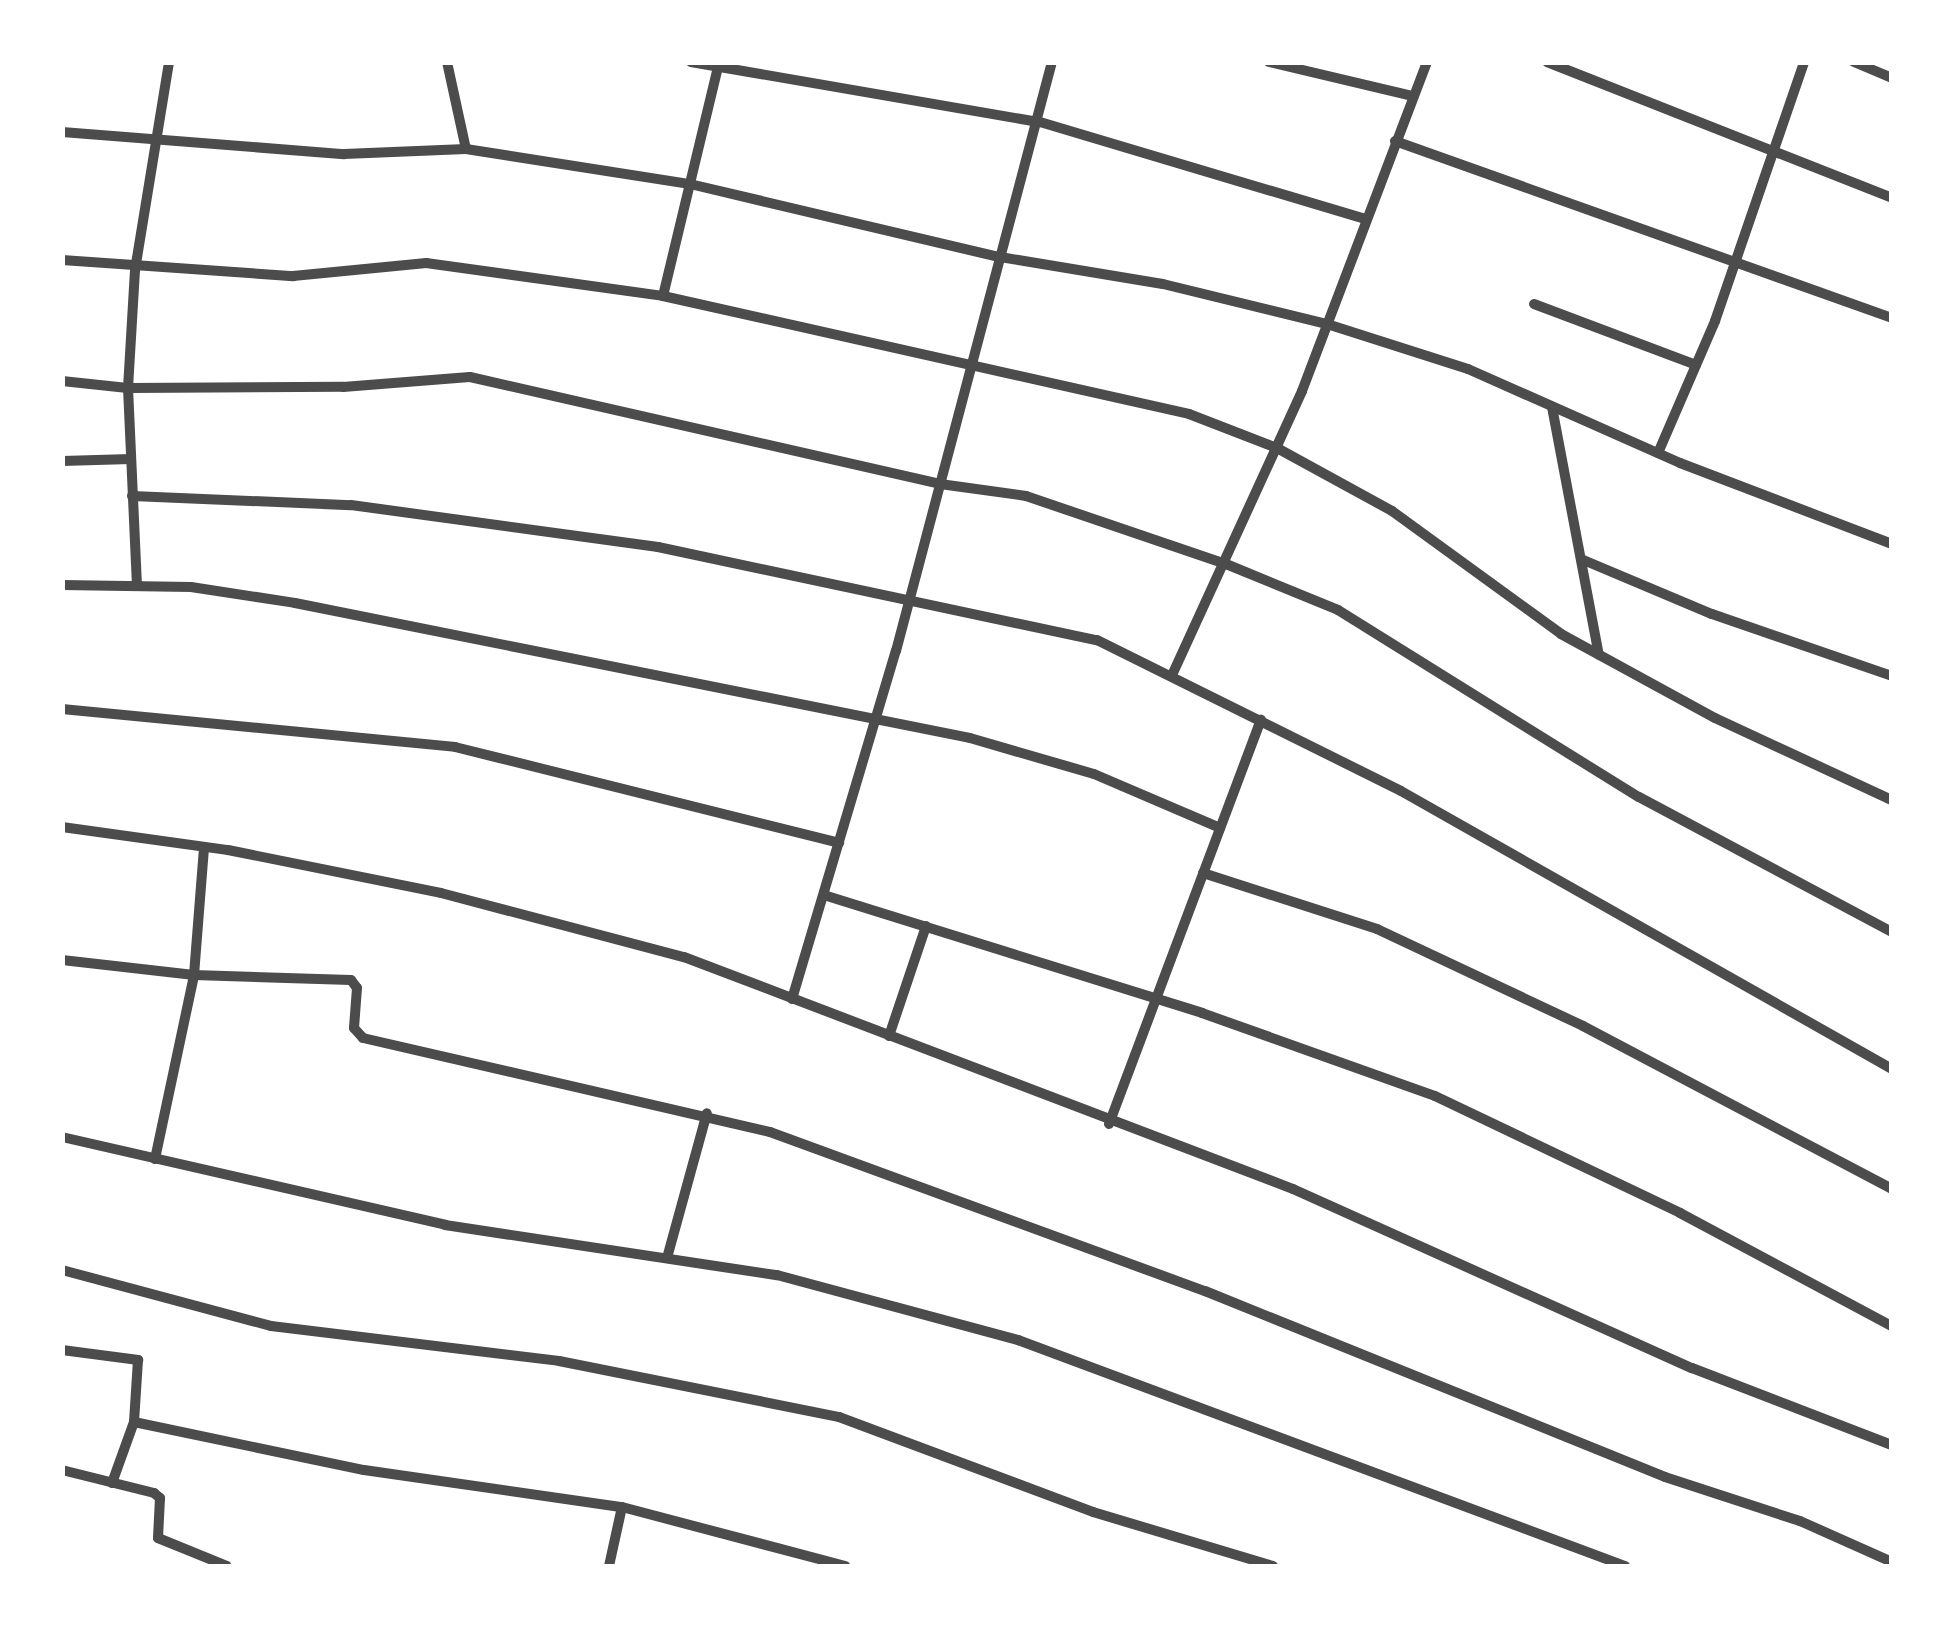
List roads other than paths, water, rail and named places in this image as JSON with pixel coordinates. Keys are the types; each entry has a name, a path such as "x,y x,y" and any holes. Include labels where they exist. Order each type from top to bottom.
{"street":[{"path":"137,586 128,388 135,270 169,62"},
{"path":"447,62 466,149"},
{"path":"691,62 1040,122 1366,219"},
{"path":"792,999 827,896 1040,122 1052,62"},
{"path":"1269,62 1414,96"},
{"path":"1173,673 1277,448 1427,62"},
{"path":"1547,62 1892,198"},
{"path":"1658,454 1696,365 1804,62"},
{"path":"1854,62 1892,78"},
{"path":"663,296 719,64"},
{"path":"62,132 344,154 466,149 690,184 1000,257 1163,284 1326,324 1468,369 1658,454 1892,544"},
{"path":"1395,141 1892,318"},
{"path":"62,260 135,270 326,275 412,261 663,296 971,369 1189,414 1277,448 1392,511 1560,634 1892,800"},
{"path":"1534,304 1696,365"},
{"path":"62,381 128,388 343,386 470,377 940,484 1026,496 1226,564 1338,610 1639,797 1892,932"},
{"path":"1552,406 1599,655"},
{"path":"62,461 131,459"},
{"path":"132,496 350,505 658,547 910,596 1097,640 1173,673 1612,906 1892,1069"},
{"path":"1581,559 1712,614 1892,676"},
{"path":"62,585 191,587 446,629 587,664 875,719 1094,774 1220,828"},
{"path":"62,709 455,747 839,843"},
{"path":"1109,1124 1261,720"},
{"path":"62,827 204,846 440,893 684,957 1109,1124 1293,1189 1692,1368 1892,1445"},
{"path":"155,1160 194,975 204,846"},
{"path":"1203,873 1377,929 1582,1026 1892,1190"},
{"path":"827,896 1155,998 1435,1096 1680,1213 1892,1326"},
{"path":"889,1036 926,926"},
{"path":"62,960 194,975 351,980 357,988 354,1028 363,1038 707,1114 1204,1291 1666,1477 1800,1521 1892,1562"},
{"path":"667,1258 707,1114"},
{"path":"62,1137 446,1225 777,1275 1018,1340 1626,1566"},
{"path":"62,1270 271,1326 559,1361 840,1417 1094,1512 1272,1566"},
{"path":"62,1350 138,1360 134,1422 112,1482"},
{"path":"134,1422 364,1470 622,1507 845,1566"},
{"path":"62,1470 160,1498 158,1538 227,1566"},
{"path":"609,1566 622,1507"}]}
